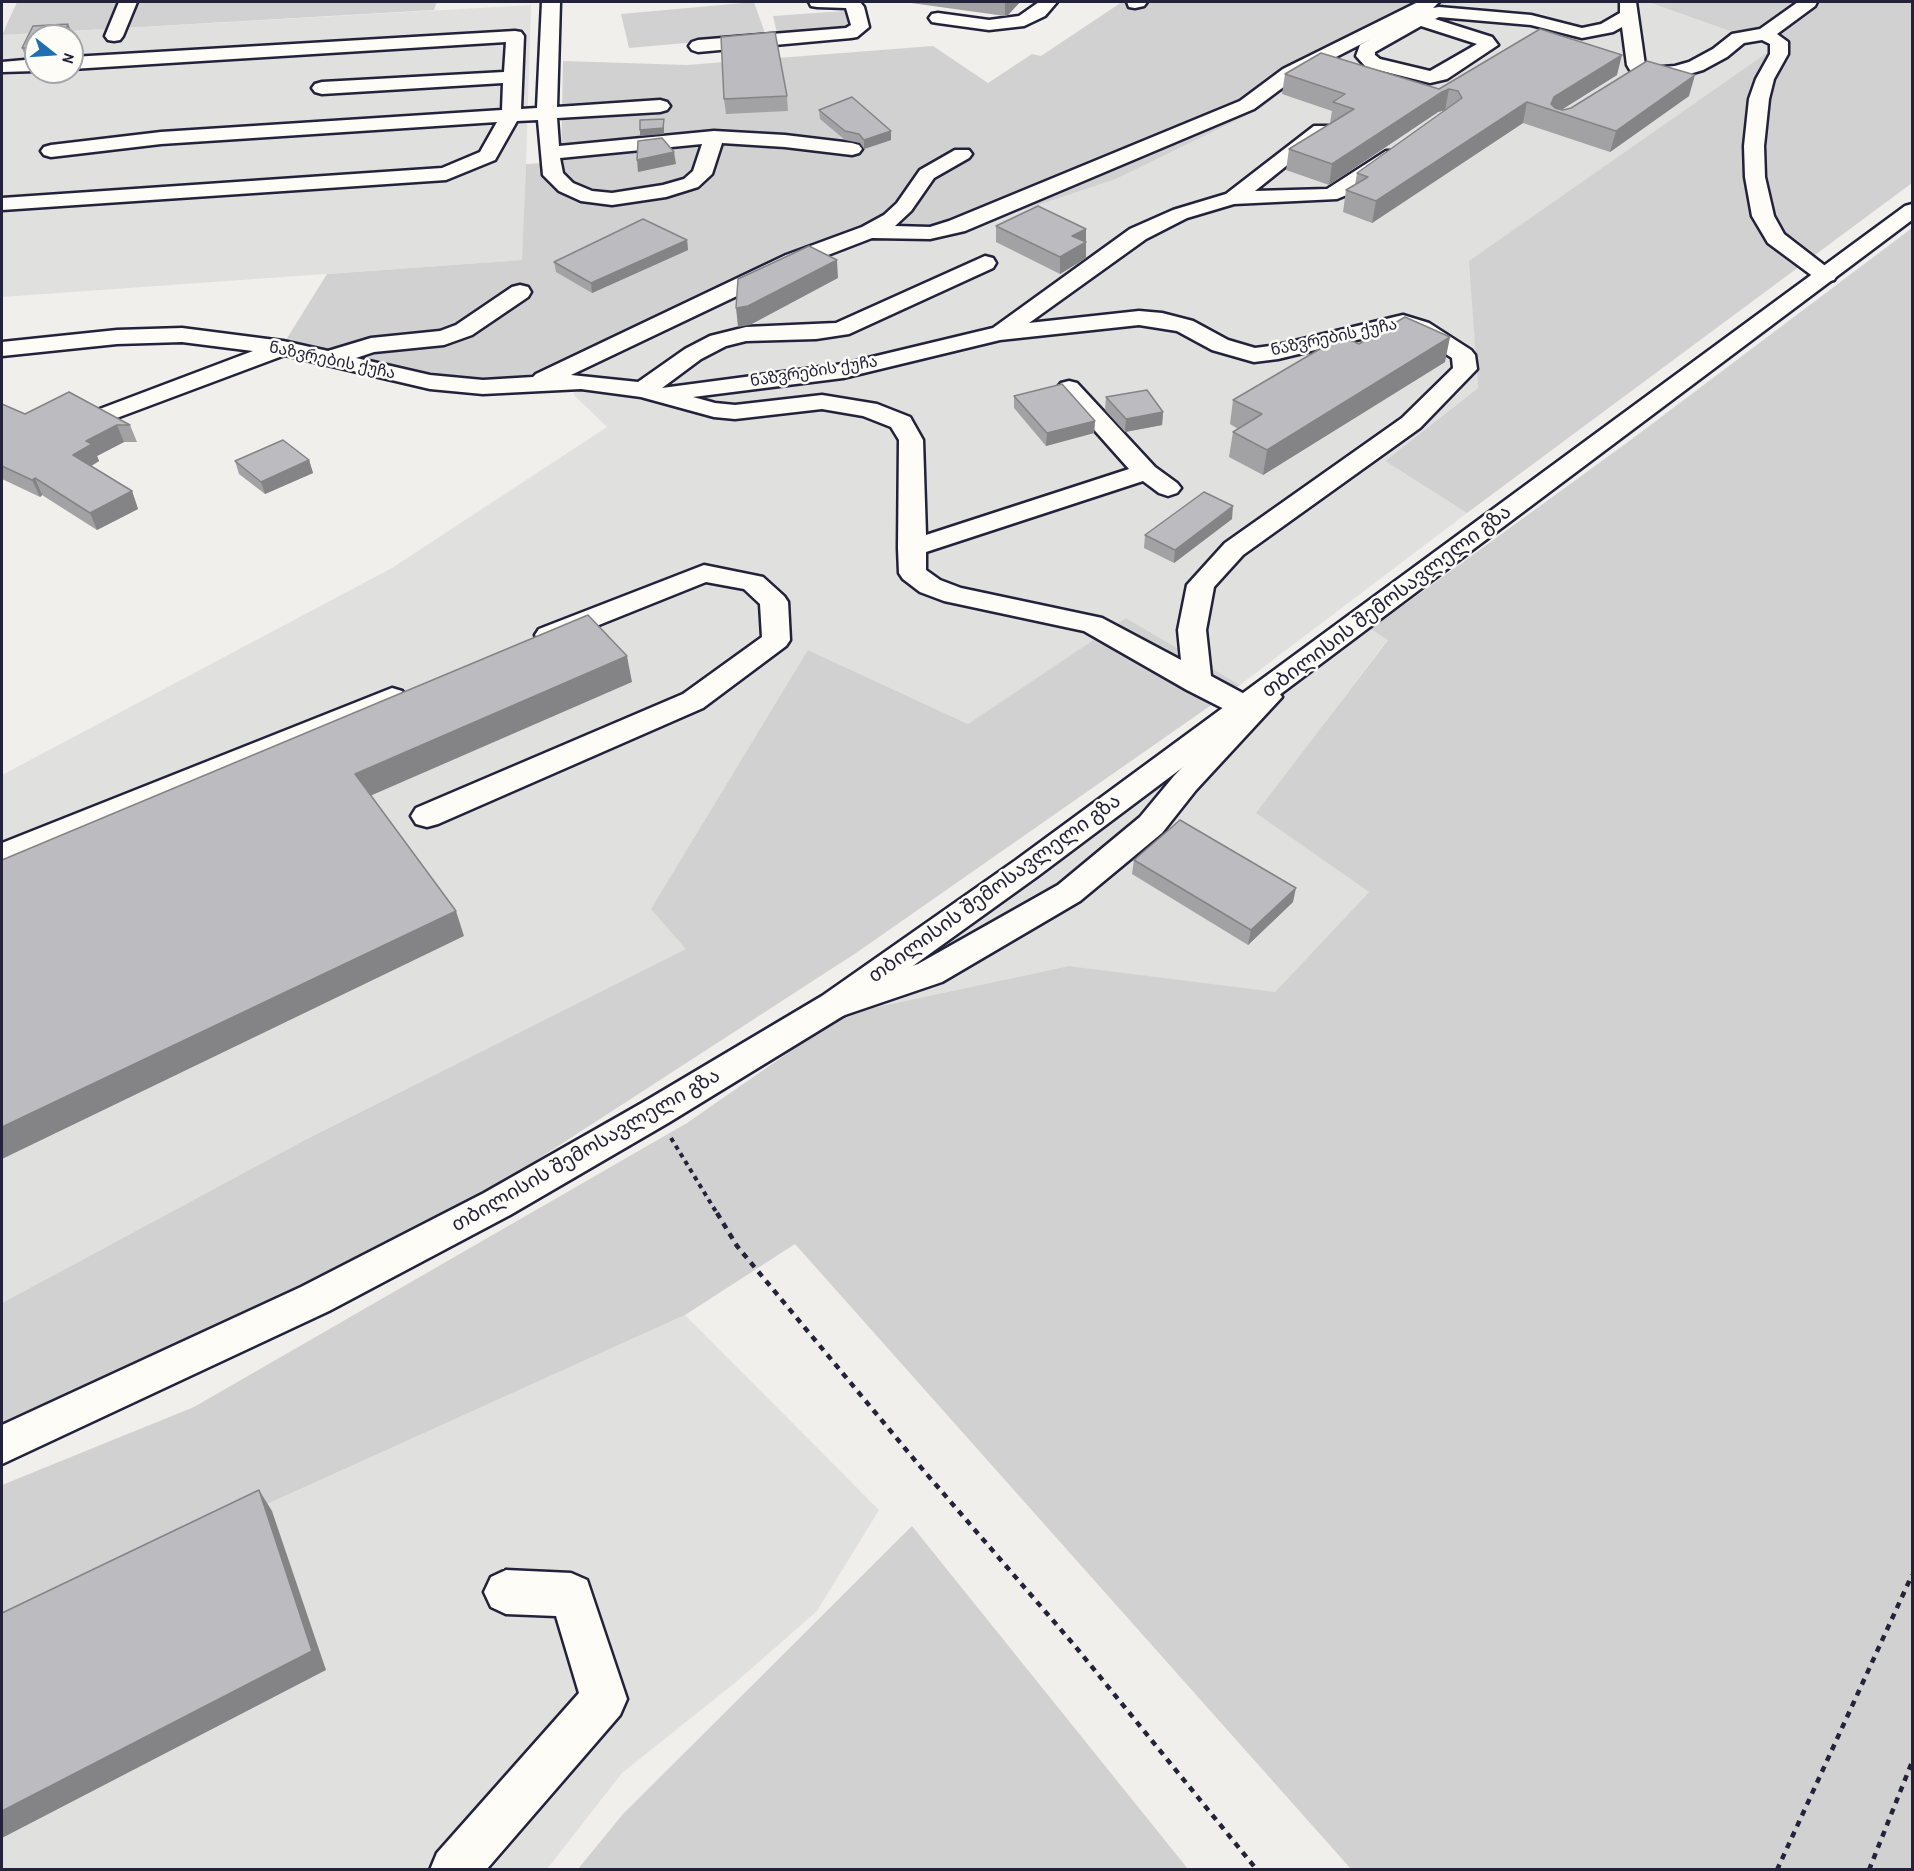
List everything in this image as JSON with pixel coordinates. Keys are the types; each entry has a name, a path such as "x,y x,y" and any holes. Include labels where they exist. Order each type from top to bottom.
{"main road":[{"path":"114,36 128,2"},
{"path":"551,2 549,4 547,113 549,153 553,175 567,187 588,197 620,198 666,191 691,183 702,174 708,164 714,137"},
{"path":"698,46 851,33 860,27 855,7 850,3 817,2"},
{"path":"938,18 989,25 1024,21 1039,12 1048,2"},
{"path":"1765,34 1809,2"},
{"path":"1629,8 1635,65 1640,71 1659,75 1696,66 1720,53 1738,38 1765,34 1774,37 1780,46 1779,54 1765,79 1759,99 1754,146 1755,177 1763,216 1776,238 1826,274"},
{"path":"870,232 930,233 957,226 1247,105 1290,73 1424,11 1517,18 1582,33 1607,28 1629,8"},
{"path":"1424,11 1486,40 1489,45 1440,75 1430,77 1373,63 1365,56 1366,49 1424,11"},
{"path":"2,204 446,174 488,156 511,115 515,36 84,62"},
{"path":"2,67 24,66"},
{"path":"1622,83 1640,71"},
{"path":"322,88 514,77"},
{"path":"51,151 161,138 660,106"},
{"path":"1233,198 1321,130"},
{"path":"549,153 714,137 785,141 852,149"},
{"name":"ნაზვრების ქუჩა","path":"1000,333 1094,268 1138,234 1180,214 1233,198 1330,195 1342,190 1408,144"},
{"path":"531,385 794,260 870,232 891,219 904,207 927,174 962,154"},
{"name":"თბილისის შემოსავლელი გზა","path":"2,1444 315,1299 497,1204 655,1113 834,1005 1027,868 1912,210"},
{"path":"652,392 693,354 718,341 746,334 841,329 985,263"},
{"path":"326,360 371,345 444,338 464,330 520,292"},
{"name":"ნაზვრების ქუჩა","path":"652,392 843,371 1000,333 1139,318 1162,320 1185,326 1220,345 1254,355 1278,352 1403,322 1420,328 1463,355 1465,369 1411,423 1234,549 1201,585 1192,630 1197,683"},
{"name":"ნაზვრების ქუჩა","path":"5,349 117,337 182,335 283,348 326,360 430,382 483,387 581,382 652,392 714,410 735,412 822,402 868,409 901,422 912,440 914,493 911,548 913,573 930,586 954,595 1092,624 1245,707"},
{"path":"106,415 283,348"},
{"path":"1069,388 1146,471 1168,488"},
{"path":"911,548 1146,471"},
{"path":"427,816 693,701 776,640 774,602 753,583 704,573 527,644"},
{"path":"834,1005 930,973 1069,893 1150,825 1185,783 1290,674"},
{"path":"2,855 416,688"},
{"path":"454,1869 604,1700 571,1595 506,1593"}],"path":[{"path":"655,1113 737,1246 910,1455 1075,1646 1257,1869"},
{"path":"1777,1869 1912,1575"},
{"path":"1869,1869 1912,1762"}],"shaded area":[{"path":"17,2 437,2 434,10 84,30 84,24 24,24 24,34 2,35"},
{"path":"754,2 766,36 629,48 621,14"},
{"path":"1122,2 1449,2 1300,77 1260,109 1116,179 934,240 856,241 804,257 569,380 478,383 284,343 327,274 522,260 526,164 561,162 563,61 687,65 933,46 988,83 1032,54 1041,56"},
{"path":"1449,2 1648,2 1775,47 1470,261 1478,388 1385,461 1467,513 1240,685 1126,618 968,724 808,650 687,949 303,1141 2,1303 2,775 392,568 607,427 575,396 569,380 804,257 856,241 934,240 1116,179 1260,109 1300,77"},
{"path":"1648,2 1912,2 1912,183 1467,513 1385,461 1478,388 1469,261 1775,47"},
{"path":"531,5 523,260 2,297 2,35 24,34 24,84 84,84 84,30"},
{"path":"844,11 849,28 777,33 773,16"},
{"path":"1912,228 1912,1869 1351,1869 795,1244 685,1315 2,1624 2,1485 194,1407 687,1123 844,1014 1069,966 1275,992 1369,892 1256,813 1388,640 1371,629 1632,439"},
{"path":"1126,618 1240,685 856,953 498,1185 142,1368 2,1423 2,1303 303,1141 686,949 651,909 808,650 968,724"},
{"path":"1371,629 1388,639 1257,813 1369,892 1274,993 1069,966 844,1014"},
{"path":"685,1315 879,1510 817,1611 736,1682 622,1773 547,1869 2,1869 2,1624"},
{"path":"912,1526 1188,1869 578,1869 623,1814"}],"building":[{"path":"1540,29 1622,55 1554,97 1551,104 1555,108 1563,110 1571,108 1647,61 1695,75 1616,131 1527,102 1376,201 1346,190 1368,177 1357,173 1462,98 1458,91 1449,89 1442,92 1332,164 1289,149 1354,109 1333,102 1345,94 1285,74 1321,53 1439,89"},
{"path":"775,32 787,96 724,99 721,37"},
{"path":"852,97 891,131 864,140 859,134 845,131 819,110"},
{"path":"664,119 663,128 640,130 640,120"},
{"path":"662,138 674,152 637,160 638,141"},
{"path":"1038,206 1086,229 1072,236 1086,242 1060,257 996,226"},
{"path":"643,219 687,240 591,283 554,262"},
{"path":"809,246 837,260 748,306 736,308 738,279"},
{"path":"1405,317 1450,337 1267,450 1233,432 1262,414 1233,400 1342,336 1359,344"},
{"path":"1062,384 1095,421 1047,433 1014,396"},
{"path":"1147,390 1163,412 1126,419 1106,397"},
{"path":"69,392 130,425 117,425 86,441 92,444 73,455 132,491 90,513 35,478 32,480 2,466 2,404 25,414"},
{"path":"283,440 309,460 261,482 235,461"},
{"path":"1204,492 1233,506 1175,550 1145,535"},
{"path":"588,615 627,656 355,774 456,911 2,1127 2,860"},
{"path":"1180,820 1296,888 1251,930 1134,860"},
{"path":"259,1490 312,1651 2,1811 2,1613"}]}
